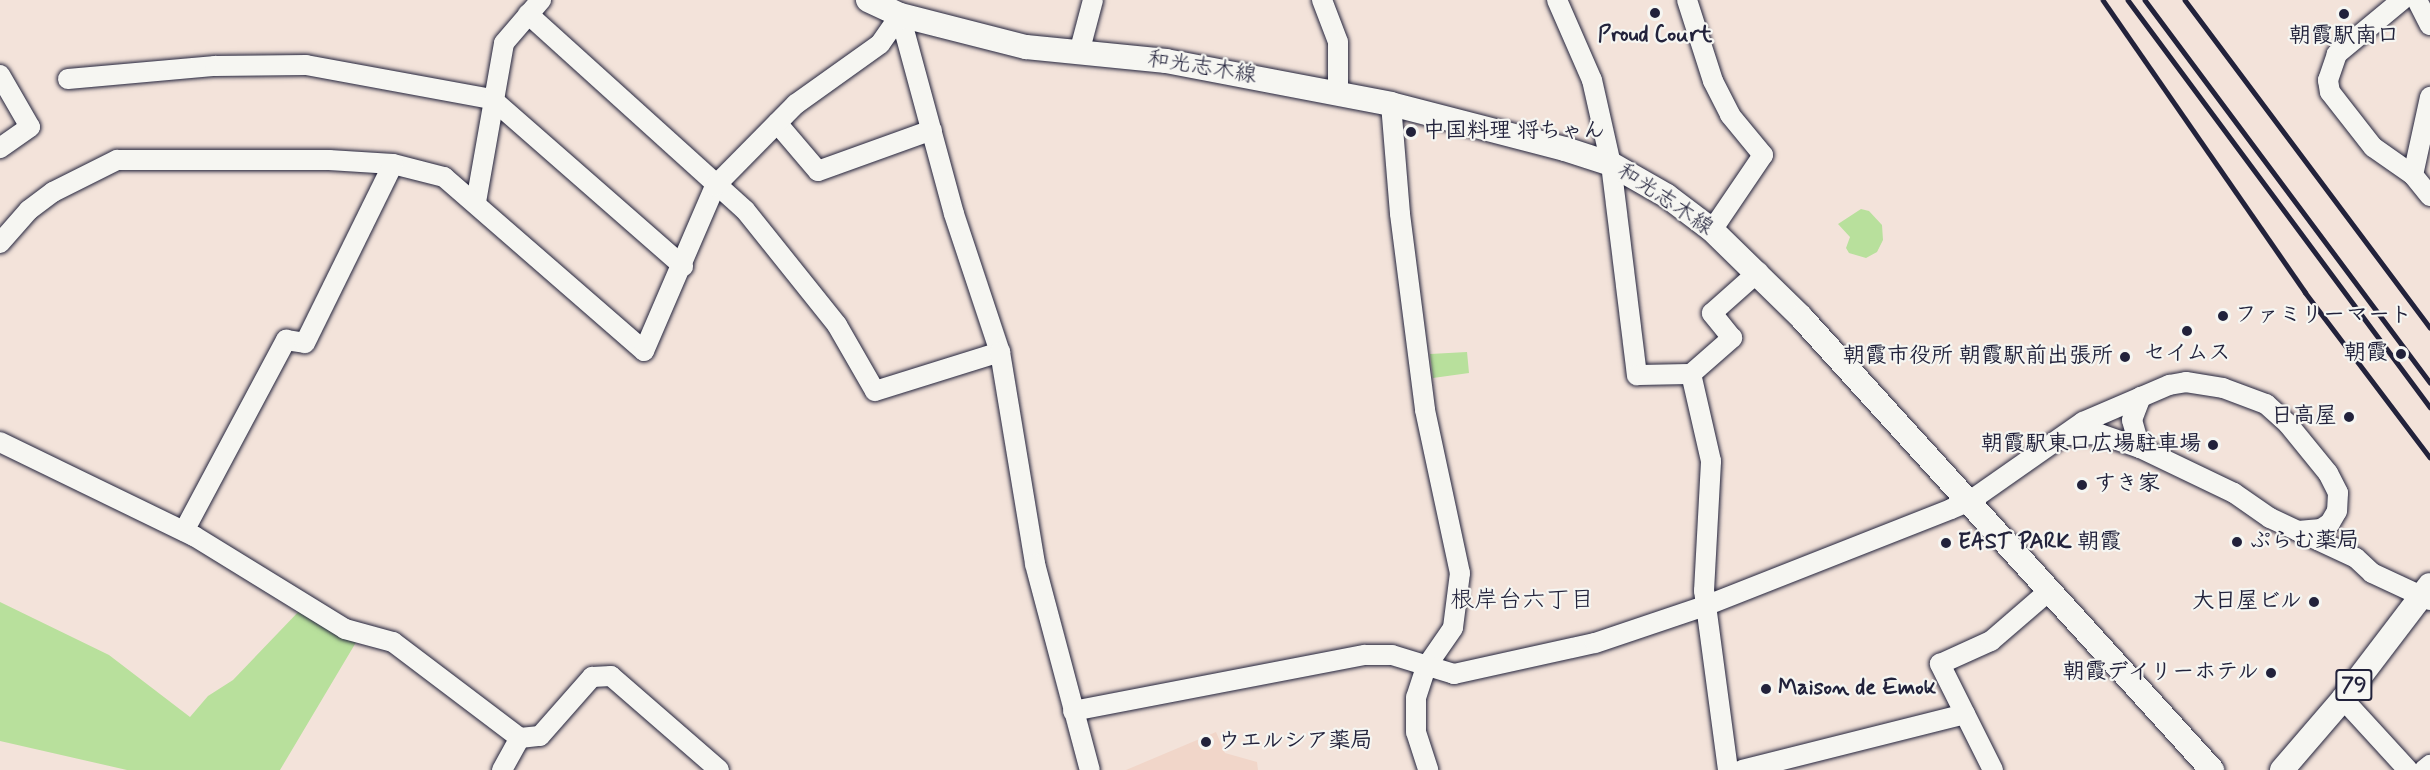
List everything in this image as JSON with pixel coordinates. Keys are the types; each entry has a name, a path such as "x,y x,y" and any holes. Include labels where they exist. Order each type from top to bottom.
{"main road":[{"name":"和光志木線","path":"868,0 900,15 1026,47 1166,61 1338,91 1391,104 1611,164 1667,196 1712,230 1758,272 1970,501 2212,770"},
{"name":"79","path":"2282,770 2343,699 2427,594"}],"street":[{"path":"1079,53 1094,0"},
{"path":"1557,0 1592,80 1611,164 1637,375 1691,374 1732,338 1712,313 1758,272"},
{"path":"1687,0 1713,81 1730,116 1763,155 1712,230"},
{"path":"2402,0 2337,54 2328,80 2330,92 2384,156 2414,175 2430,196"},
{"path":"2417,0 2430,25"},
{"path":"1328,2 1338,42 1338,91"},
{"path":"476,202 492,99 504,43 534,7 715,186 745,210 837,325 875,391 999,352"},
{"path":"0,243 29,210 53,192 117,160 329,160 393,164 444,177 476,202 644,351 683,266 715,186 796,104 880,44 900,15"},
{"path":"900,15 954,214 999,352 1035,564 1090,770"},
{"path":"68,79 215,66 306,65 492,99 683,266"},
{"path":"0,75 30,127 0,148"},
{"path":"2414,175 2421,132 2429,113 2430,97"},
{"path":"1391,104 1400,214 1425,410 1460,573 1453,628 1419,680 1415,718 1428,770"},
{"path":"777,123 818,171 932,130"},
{"path":"2384,156 2405,148 2421,132"},
{"path":"184,531 286,340 305,343 393,164"},
{"path":"1691,374 1711,461 1705,606 1728,770"},
{"path":"1073,711 1382,653 1454,675 1595,643 1705,606 1970,501 2068,435 2083,422 2141,397 2187,382 2223,388 2266,404 2303,440 2338,493 2339,502 2330,524 2298,531"},
{"path":"2140,448 2132,420 2141,397"},
{"path":"2068,435 2100,434 2140,448 2234,494 2270,518 2356,558 2372,573 2427,594"},
{"path":"0,442 184,531 345,629 393,642 520,738 540,736 592,677 611,676 719,770"},
{"path":"1993,770 1940,664 1991,641 2049,591"},
{"path":"2343,699 2408,770"},
{"path":"1742,770 1965,714"},
{"path":"502,770 520,738"},
{"path":"2424,770 2430,765"}],"shaded area":[{"name":"ウエルシア薬局","path":"1216,732 1225,753 1257,762 1258,770 1126,770"}],"green space":[{"path":"1861,209 1869,211 1882,225 1883,240 1877,252 1866,258 1849,253 1846,248 1850,237 1838,224"},
{"path":"1467,352 1469,373 1433,378 1430,354"},
{"path":"0,602 109,655 190,717 208,696 233,680 302,608 358,639 280,770 127,770 0,741"}],"railway":[{"path":"2103,0 2305,292 2430,457"},
{"path":"2128,0 2430,407"},
{"path":"2145,0 2430,382"},
{"path":"2185,0 2430,327"}],"place":[{"name":"Proud Court","path":"1655,13"},
{"name":"朝霞駅南口","path":"2344,14"},
{"name":"中国料理 将ちゃん","path":"1411,132"},
{"name":"ファミリーマート","path":"2223,316"},
{"name":"セイムス","path":"2187,331"},
{"name":"朝霞","path":"2401,354"},
{"name":"朝霞市役所 朝霞駅前出張所","path":"2125,357"},
{"name":"日高屋","path":"2349,417"},
{"name":"朝霞駅東口広場駐車場","path":"2213,445"},
{"name":"すき家","path":"2082,485"},
{"name":"ぷらむ薬局","path":"2237,542"},
{"name":"EAST PARK 朝霞","path":"1946,543"},
{"name":"大日屋ビル","path":"2314,602"},
{"name":"朝霞デイリーホテル","path":"2271,673"},
{"name":"Maison de Emok","path":"1766,689"},
{"name":"ウエルシア薬局","path":"1206,742"}],"district":[{"name":"根岸台六丁目","path":"1522,601"}]}
